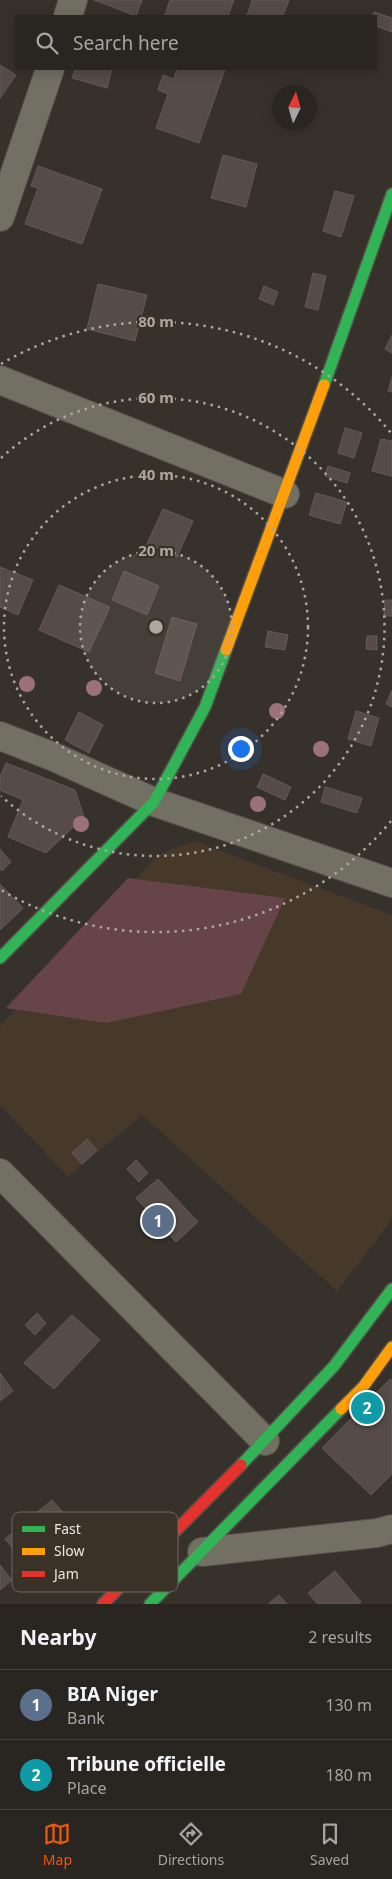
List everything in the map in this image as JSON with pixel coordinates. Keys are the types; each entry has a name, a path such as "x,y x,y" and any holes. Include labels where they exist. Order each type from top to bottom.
{"main road":[{"path":"0,958 154,802 206,707 285,494 392,194"},
{"path":"178,1529 265,1441 334,1366 392,1289"},
{"path":"178,1576 363,1387 392,1347"},
{"path":"103,1604 115,1592"},
{"path":"150,1604 162,1592"}],"street":[{"path":"68,15 73,0"},
{"path":"0,217 50,70"},
{"path":"0,380 285,494"},
{"path":"0,736 54,757 154,802 392,883"},
{"path":"0,1172 265,1441"},
{"path":"202,1552 377,1533 392,1529"}],"shaded area":[{"path":"194,841 392,915 392,1217 388,1225 337,1291 142,1115 68,1177 0,1105 0,1026 159,854"},
{"path":"128,878 285,898 241,994 106,1023 6,1008"}],"building":[{"path":"94,0 142,0 136,15"},
{"path":"170,0 234,0 228,15 165,15"},
{"path":"252,0 289,0 283,15 247,15"},
{"path":"374,12 392,18 392,32 377,26 377,15 373,15"},
{"path":"0,65 16,75 0,98"},
{"path":"75,70 112,70 107,88 72,78"},
{"path":"177,70 225,70 199,143 156,128 168,94 158,90 163,75 174,79"},
{"path":"223,155 257,164 246,207 211,198"},
{"path":"38,166 102,189 82,244 25,224 38,188 31,186"},
{"path":"335,191 354,196 341,237 323,231"},
{"path":"313,273 326,276 318,310 305,307"},
{"path":"98,284 147,295 135,341 87,329"},
{"path":"264,286 278,292 273,305 259,299"},
{"path":"392,335 392,353 385,349"},
{"path":"392,377 392,392 388,391"},
{"path":"345,428 362,433 354,458 338,453"},
{"path":"381,439 392,441 392,476 372,471"},
{"path":"328,466 350,473 347,483 325,476"},
{"path":"316,493 347,502 340,524 309,515"},
{"path":"163,509 193,521 177,557 147,544"},
{"path":"0,567 33,580 18,615 0,607"},
{"path":"124,571 159,586 147,615 112,600"},
{"path":"59,585 110,607 89,652 39,630"},
{"path":"385,600 392,600 392,616 384,616"},
{"path":"172,617 197,624 180,681 155,673"},
{"path":"268,631 288,635 285,650 265,647"},
{"path":"367,636 377,636 377,650 366,649"},
{"path":"392,690 392,707 386,704"},
{"path":"356,711 379,718 371,746 348,739"},
{"path":"79,712 103,725 89,753 65,740"},
{"path":"6,763 75,790 84,817 46,853 8,837 23,800 0,790 0,777"},
{"path":"263,774 291,787 285,800 257,787"},
{"path":"325,787 362,798 357,813 321,802"},
{"path":"0,849 11,862 2,871 0,869"},
{"path":"0,884 23,908 0,930"},
{"path":"87,1139 97,1150 82,1164 72,1153"},
{"path":"136,1160 148,1173 139,1182 127,1169"},
{"path":"158,1179 198,1222 176,1242 136,1198"},
{"path":"37,1313 46,1323 35,1335 25,1325"},
{"path":"72,1315 100,1340 54,1389 24,1363"},
{"path":"0,1373 13,1391 0,1401"},
{"path":"390,1379 392,1380 392,1474 371,1495 322,1448"},
{"path":"52,1500 63,1512 38,1512"},
{"path":"12,1533 12,1548 5,1539"},
{"path":"0,1565 12,1580 0,1590"},
{"path":"335,1571 361,1602 359,1604 318,1604 308,1593"},
{"path":"279,1595 287,1604 268,1604"}],"traffic: fast":[{"path":"324,385 392,194"},
{"path":"0,958 154,802 205,707 226,650"},
{"path":"241,1465 334,1366 392,1289"},
{"path":"178,1575 341,1409"},
{"path":"150,1604 162,1592"}],"traffic: slow":[{"path":"226,650 324,385"},
{"path":"341,1409 363,1387 392,1347"}],"traffic: jam":[{"path":"178,1528 241,1465"},
{"path":"103,1604 115,1592"}],"place":[{"name":"BIA Niger","path":"158,1221"},
{"name":"Tribune officielle","path":"367,1408"}]}
